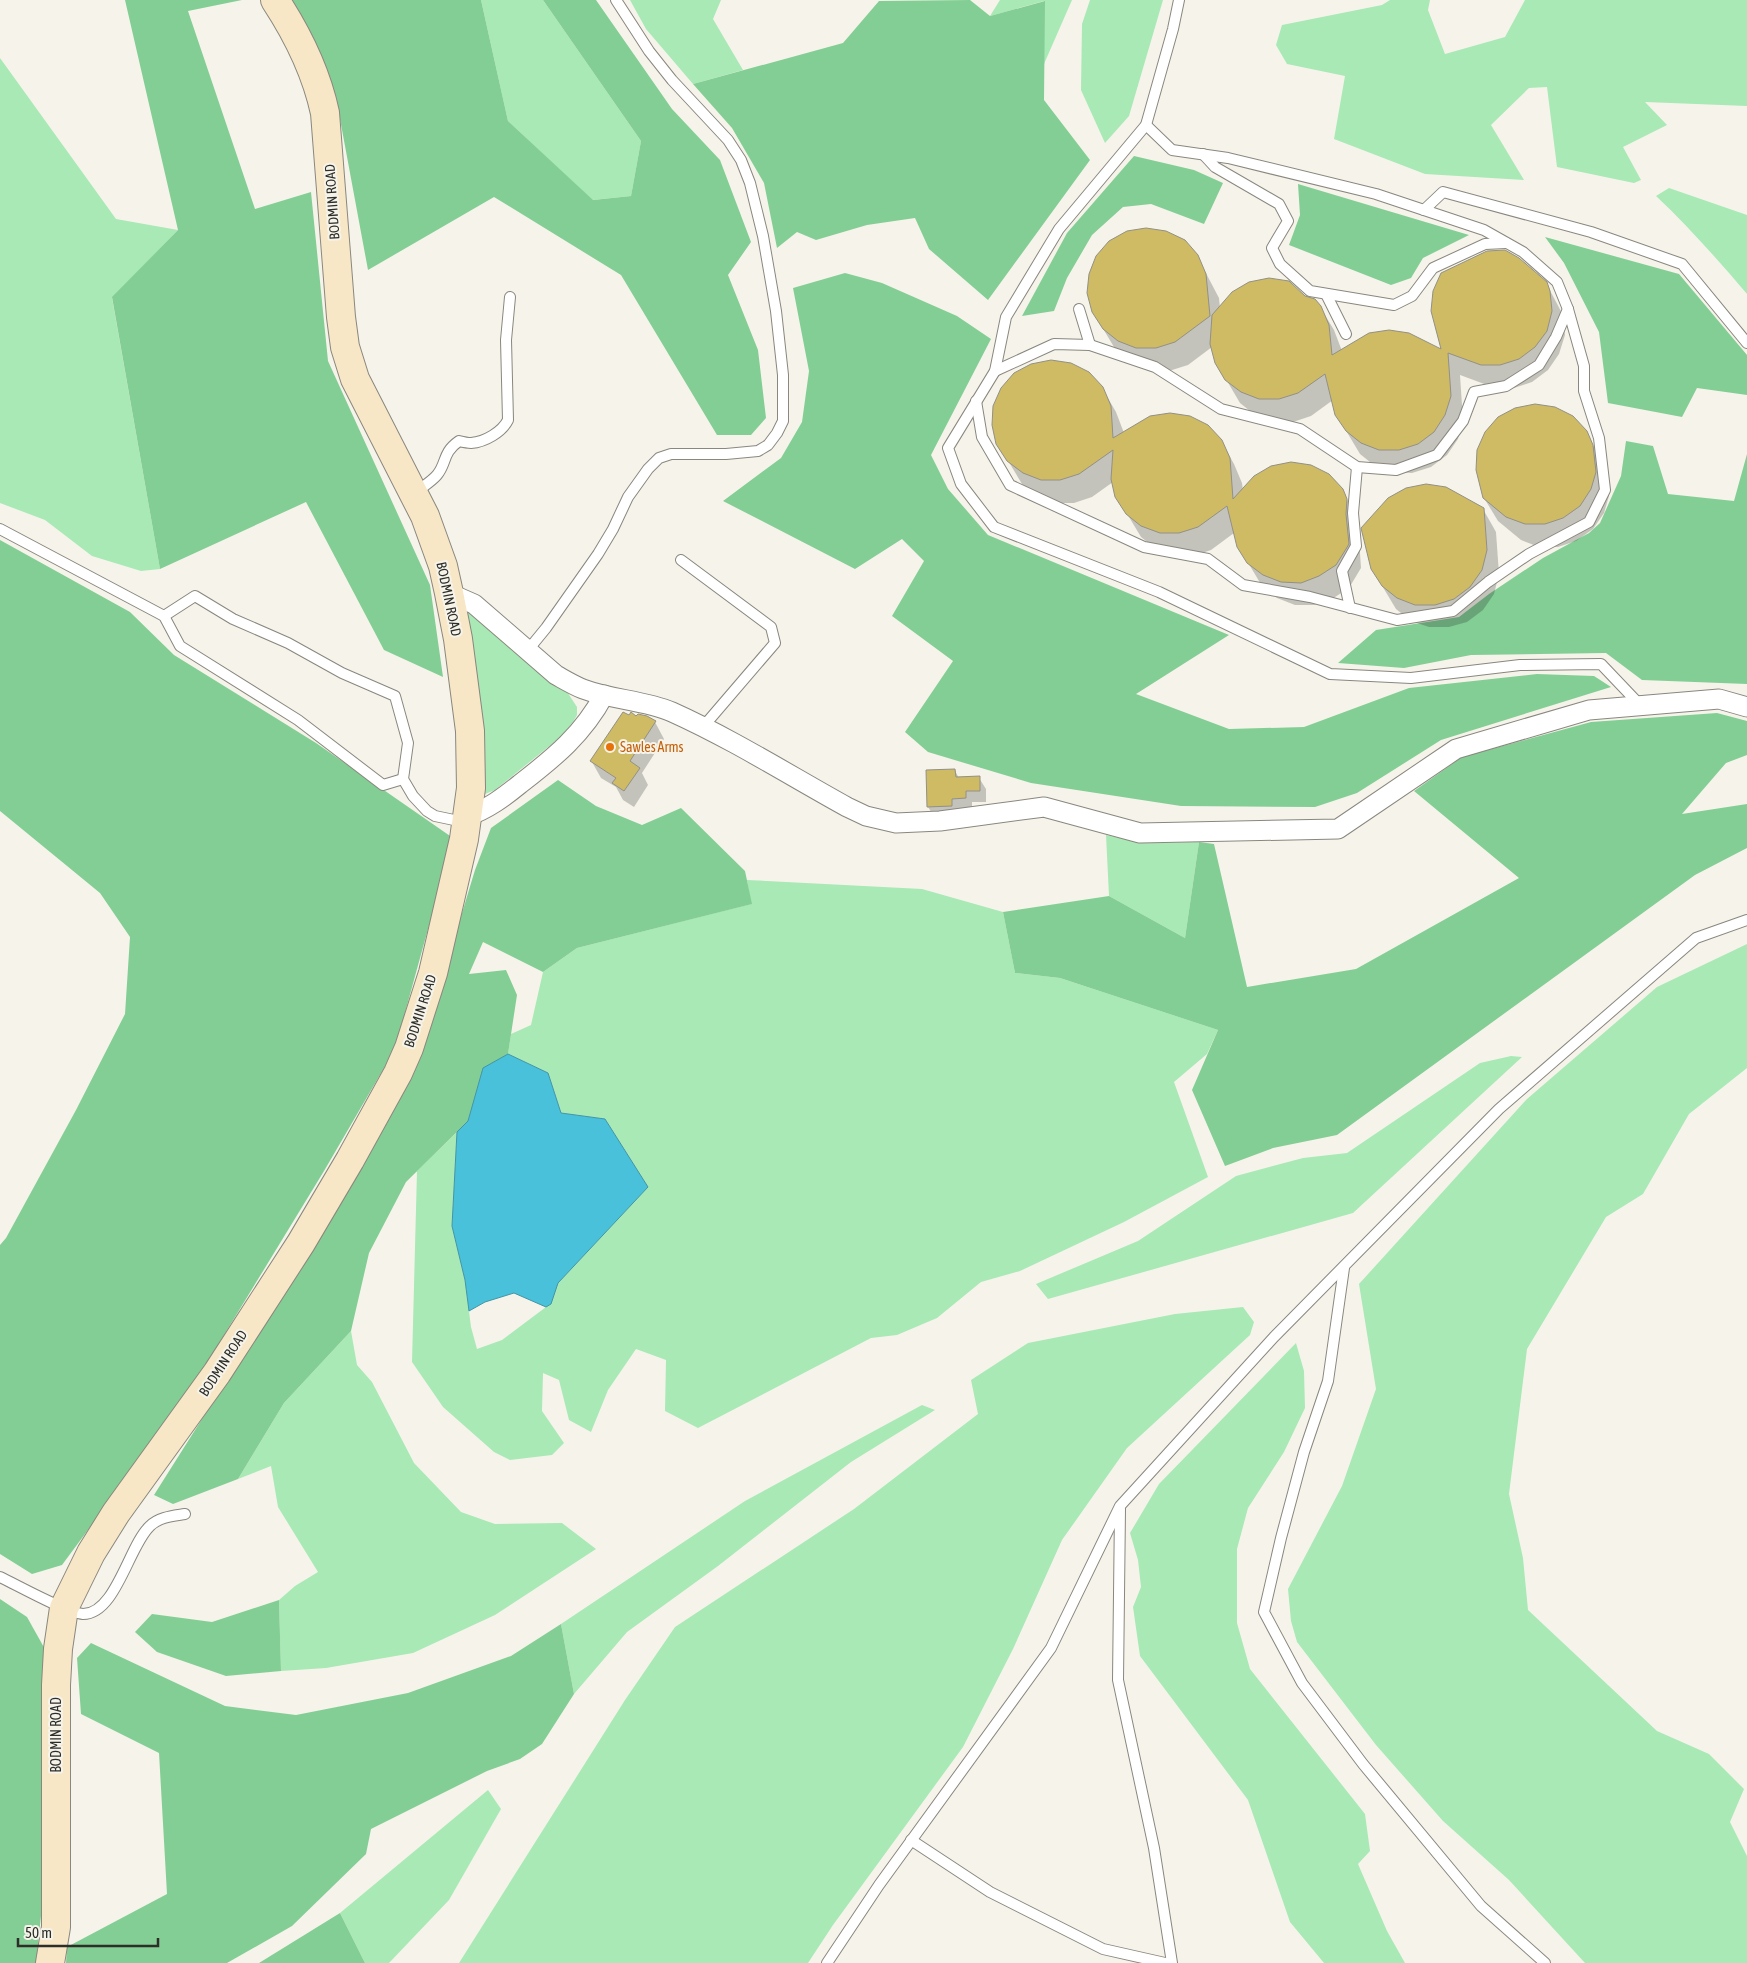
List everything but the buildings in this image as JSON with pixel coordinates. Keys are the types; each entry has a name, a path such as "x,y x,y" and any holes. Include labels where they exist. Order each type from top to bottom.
{"main road":[{"name":"BODMIN ROAD","path":"50,1963 56,1928 56,1685 58,1649 64,1608 91,1553 116,1513 218,1373 300,1243 386,1096 409,1048 424,1006 447,919 468,816 471,788 470,731 458,639 449,593 434,540 415,493 364,397 349,363 340,318 324,113 315,76 308,58 275,0"}],"street":[{"path":"449,593 474,604 556,674 572,684 604,695 652,705 670,711 703,727 847,807 881,821 896,823 940,821 1044,807 1140,833 1338,829 1456,750 1589,710 1719,699 1747,707"},
{"path":"468,816 487,808 499,800 556,756 585,727 604,695"}],"lane":[{"path":"528,650 546,628 598,554 613,529 628,497 648,469 659,458 671,454 726,454 758,451 768,445 783,421 783,375 776,311 763,236 750,183 741,160 728,140 672,80 649,51 616,0"},
{"path":"1179,0 1174,29 1146,125 1058,228 1006,317 995,371 948,448 961,484 994,527 1159,592 1330,674 1411,678 1520,665 1601,664 1640,705"},
{"path":"976,401 982,437 1010,485 1144,547 1208,559 1243,585 1310,597 1397,620 1453,611 1488,582 1529,554 1590,522 1605,490 1599,438 1584,391 1584,366 1558,282 1523,252 1484,230 1367,192 1228,158 1172,150 1146,125"},
{"path":"1203,154 1215,167 1279,204 1288,221 1272,248 1280,264 1310,291 1394,305 1412,296 1432,268 1485,244 1506,243"},
{"path":"1424,210 1443,192 1591,232 1682,264 1747,343"},
{"path":"1326,294 1346,334"},
{"path":"415,493 436,476 447,451 456,443 469,443 487,438 504,427 508,420 506,340 510,297"},
{"path":"1079,310 1090,345"},
{"path":"995,371 1054,344 1090,345 1155,367 1221,409 1300,429 1357,468 1396,470 1437,455 1463,421 1474,392 1506,386 1538,365 1556,337 1568,310"},
{"path":"1350,608 1342,571 1356,546 1353,513 1357,468"},
{"path":"0,529 164,616 180,646 298,720 383,786 403,779"},
{"path":"681,560 771,627 775,643 703,727"},
{"path":"164,616 195,596 233,619 288,643 342,673 395,696 408,743 403,779 413,796 427,811 445,820 454,820 468,816"},
{"path":"827,1963 911,1840 1051,1648 1120,1506 1274,1337 1499,1109 1696,938 1747,920"},
{"path":"1344,1268 1328,1381 1304,1452 1264,1612 1302,1683 1363,1764 1481,1906 1544,1963"},
{"path":"1120,1506 1118,1680 1154,1848 1172,1963"},
{"path":"0,1577 64,1608 83,1614 96,1611 106,1602 138,1542 150,1526 162,1518 185,1514"},
{"path":"911,1840 990,1892 1102,1949 1165,1963"}],"green space":[{"path":"125,0 242,0 188,11 255,209 311,192 328,361 430,585 443,677 384,650 306,502 160,569 112,297 178,230"},
{"path":"290,0 481,0 508,121 593,200 631,196 641,141 543,0 596,0 672,109 720,160 751,242 728,275 758,350 766,418 751,435 717,435 621,275 494,197 368,270 340,119 312,38"},
{"path":"481,0 543,0 641,141 631,196 592,200 508,121"},
{"path":"630,0 721,0 713,19 743,70 693,84 646,29"},
{"path":"970,0 990,16 1045,1 1044,100 1090,160 988,300 929,249 915,218 867,225 816,240 797,232 777,248 764,183 732,128 693,84 843,43 879,1"},
{"path":"1000,0 1072,0 1044,64 1044,1 990,16"},
{"path":"1090,0 1163,0 1129,116 1105,143 1081,90 1082,24"},
{"path":"1390,0 1430,0 1428,10 1445,54 1505,37 1525,0 1747,0 1747,106 1645,102 1667,125 1623,147 1641,180 1634,183 1557,167 1547,87 1529,88 1491,125 1524,180 1425,174 1334,139 1345,76 1287,64 1276,45 1282,25 1382,5"},
{"path":"0,58 116,219 178,230 112,298 160,569 141,571 92,556 45,520 0,503"},
{"path":"1134,156 1194,170 1223,183 1204,224 1151,204 1123,207 1092,235 1067,278 1054,311 1022,316 1067,233"},
{"path":"1298,184 1469,235 1423,258 1411,278 1391,285 1289,245 1300,215"},
{"path":"1669,188 1747,215 1747,294 1703,244 1656,196"},
{"path":"1545,237 1679,274 1747,355 1747,395 1697,388 1682,417 1608,403 1599,332 1564,263"},
{"path":"845,273 882,283 957,316 991,339 931,455 948,489 988,535 1229,635 1136,694 1229,729 1304,727 1409,688 1537,674 1594,676 1611,687 1441,740 1357,793 1315,807 1181,806 1031,783 928,752 905,732 953,661 892,616 924,561 902,539 855,569 723,501 781,458 802,422 809,371 793,288"},
{"path":"1626,441 1653,446 1668,494 1734,501 1747,454 1747,684 1642,680 1606,653 1471,655 1404,668 1338,663 1376,630 1459,617 1489,594 1543,558 1589,533 1600,523 1621,476"},
{"path":"0,540 130,612 174,655 316,743 453,838 395,1049 324,1171 185,1399 62,1565 32,1574 0,1554 0,1245 6,1238 76,1110 125,1014 130,937 100,893 0,811"},
{"path":"464,599 556,675 577,707 577,715 563,735 495,790 485,794 482,793"},
{"path":"1717,713 1747,721 1747,755 1726,763 1682,814 1747,804 1747,848 1695,875 1337,1135 1273,1148 1225,1166 1192,1090 1218,1030 1060,978 1015,973 1003,912 1109,896 1185,938 1199,842 1214,844 1247,987 1356,969 1519,878 1414,791 1462,757 1591,722"},
{"path":"558,780 596,806 642,825 681,808 745,871 752,904 577,948 543,972 483,942 469,974 506,970 517,995 508,1054 483,1069 468,1121 406,1182 369,1253 351,1331 284,1403 238,1479 173,1504 154,1495 322,1229 443,976 475,870 491,828"},
{"path":"1106,835 1143,843 1199,842 1185,938 1109,896"},
{"path":"747,880 922,889 1003,912 1015,973 1060,978 1218,1030 1207,1054 1174,1082 1208,1177 1124,1222 1020,1271 981,1282 937,1318 897,1335 871,1338 698,1428 665,1411 666,1360 636,1349 608,1390 591,1432 569,1420 559,1380 543,1373 542,1411 564,1443 552,1455 510,1460 494,1452 443,1407 412,1362 417,1171 457,1132 452,1226 465,1280 471,1327 477,1349 502,1340 550,1304 558,1283 648,1187 605,1119 561,1113 548,1073 508,1054 511,1034 531,1025 543,972 577,948 751,904"},
{"path":"1747,944 1747,1068 1689,1114 1643,1194 1606,1217 1527,1349 1509,1494 1523,1558 1528,1610 1657,1731 1709,1754 1744,1789 1730,1822 1747,1856 1747,1963 1585,1963 1509,1880 1443,1821 1376,1745 1297,1642 1291,1621 1288,1589 1342,1486 1376,1389 1359,1284 1527,1099 1657,987"},
{"path":"1511,1056 1522,1057 1353,1213 1048,1299 1036,1284 1138,1241 1236,1176 1303,1158 1347,1153 1480,1063"},
{"path":"1243,1307 1254,1322 1250,1335 1127,1448 1062,1540 1013,1649 963,1747 833,1925 808,1963 459,1963 625,1700 675,1627 854,1509 978,1414 971,1380 1028,1343 1175,1314"},
{"path":"351,1331 357,1365 372,1382 414,1463 461,1512 495,1524 562,1523 596,1549 495,1615 413,1653 326,1668 281,1671 279,1600 295,1586 318,1572 278,1507 271,1466 238,1479 284,1403"},
{"path":"1296,1343 1304,1371 1305,1408 1284,1452 1248,1508 1237,1549 1237,1623 1250,1669 1365,1814 1370,1851 1358,1864 1387,1931 1405,1963 1324,1963 1290,1922 1248,1800 1140,1656 1133,1607 1141,1587 1138,1560 1130,1533 1159,1484"},
{"path":"922,1405 935,1410 851,1462 718,1566 627,1632 574,1694 561,1624 745,1501"},
{"path":"0,1599 27,1617 46,1651 41,1916 36,1963 0,1963"},
{"path":"279,1600 281,1671 226,1676 157,1652 135,1632 152,1614 212,1622"},
{"path":"561,1624 574,1694 542,1744 520,1759 487,1771 371,1829 366,1854 292,1926 227,1963 66,1963 67,1947 167,1894 159,1753 81,1714 77,1658 91,1643 225,1706 296,1715 408,1693 511,1656"},
{"path":"488,1790 501,1809 449,1900 389,1963 365,1963 340,1913"},
{"path":"340,1913 365,1963 259,1963"}],"water":[{"path":"508,1054 548,1073 561,1113 605,1119 648,1187 558,1283 551,1304 546,1307 514,1293 485,1302 469,1311 465,1280 452,1226 457,1132 468,1121 483,1068"}],"place":[{"name":"Sawles Arms","path":"610,747"}]}
